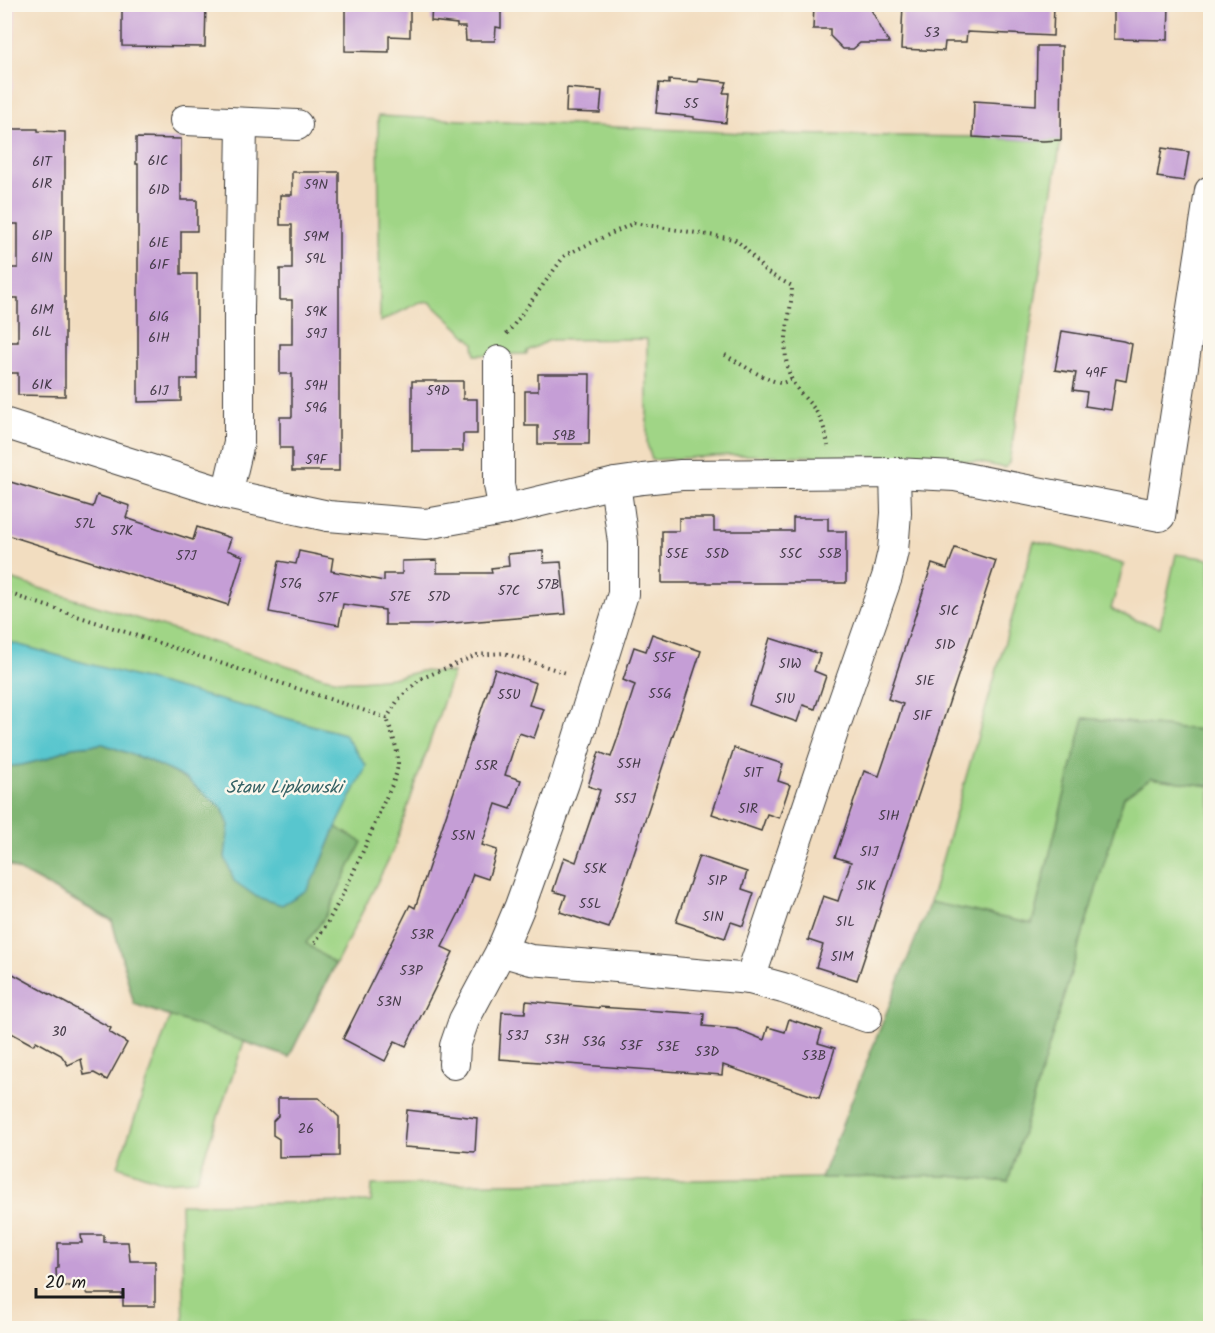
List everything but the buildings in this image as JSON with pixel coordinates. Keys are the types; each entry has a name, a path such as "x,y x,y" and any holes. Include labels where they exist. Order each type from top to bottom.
{"street":[{"path":"185,120 297,125"},
{"path":"226,494 239,443 242,123"},
{"path":"4,423 226,494 328,516 426,524 504,510 615,483 681,475 895,473 955,476 1160,516 1210,191"},
{"path":"499,361 499,485 504,510"},
{"path":"750,979 887,577 893,551 896,513 895,473"},
{"path":"454,1064 455,1046 464,1020 501,951 528,884 564,783 623,594 623,542 615,483"},
{"path":"501,951 531,960 750,979 867,1017"}],"path":[{"path":"499,361 499,350 509,329 565,255 634,223 734,239 766,272 792,286 792,300 784,346 787,365 791,380 816,412 825,430 828,446 827,474"},
{"path":"725,355 773,381 782,383 791,380"},
{"path":"4,592 387,718"},
{"path":"315,943 327,925 396,775 398,763 387,718 398,700 420,679 477,655 504,653 596,683"}],"shaded area":[{"path":"4,5 16,5 12,99 5,99"}],"green space":[{"path":"378,116 766,134 1061,140 1009,463 1005,468 941,458 732,455 652,460 647,444 647,339 550,340 527,351 527,354 475,355 474,343 430,302 420,302 380,322"},
{"path":"1034,541 1124,564 1111,609 1135,620 1160,627 1176,554 1210,559 1210,731 1084,718 1032,924 930,902"},
{"path":"4,577 324,677 360,681 392,678 421,671 453,673 393,851 289,1057 244,1042 196,1180 163,1182 118,1166 170,1017 134,1004 112,921 5,863"},
{"path":"1084,718 1210,731 1210,786 1151,778 1124,797 1008,1182 948,1176 821,1178 930,902 1032,924"},
{"path":"103,744 150,761 186,779 222,808 229,825 225,857 320,866 336,827 362,842 325,917 306,943 335,964 289,1057 134,1004 112,920 5,863 4,767 46,759 72,747"},
{"path":"1150,778 1210,786 1210,1328 184,1328 181,1204 371,1202 372,1185 948,1176 1008,1182 1124,796"}],"water":[{"name":"Staw Lipkowski","path":"5,641 344,734 366,765 307,890 282,905 257,897 234,881 225,857 229,825 222,808 186,779 150,761 103,744 72,747 46,759 5,767"}]}
